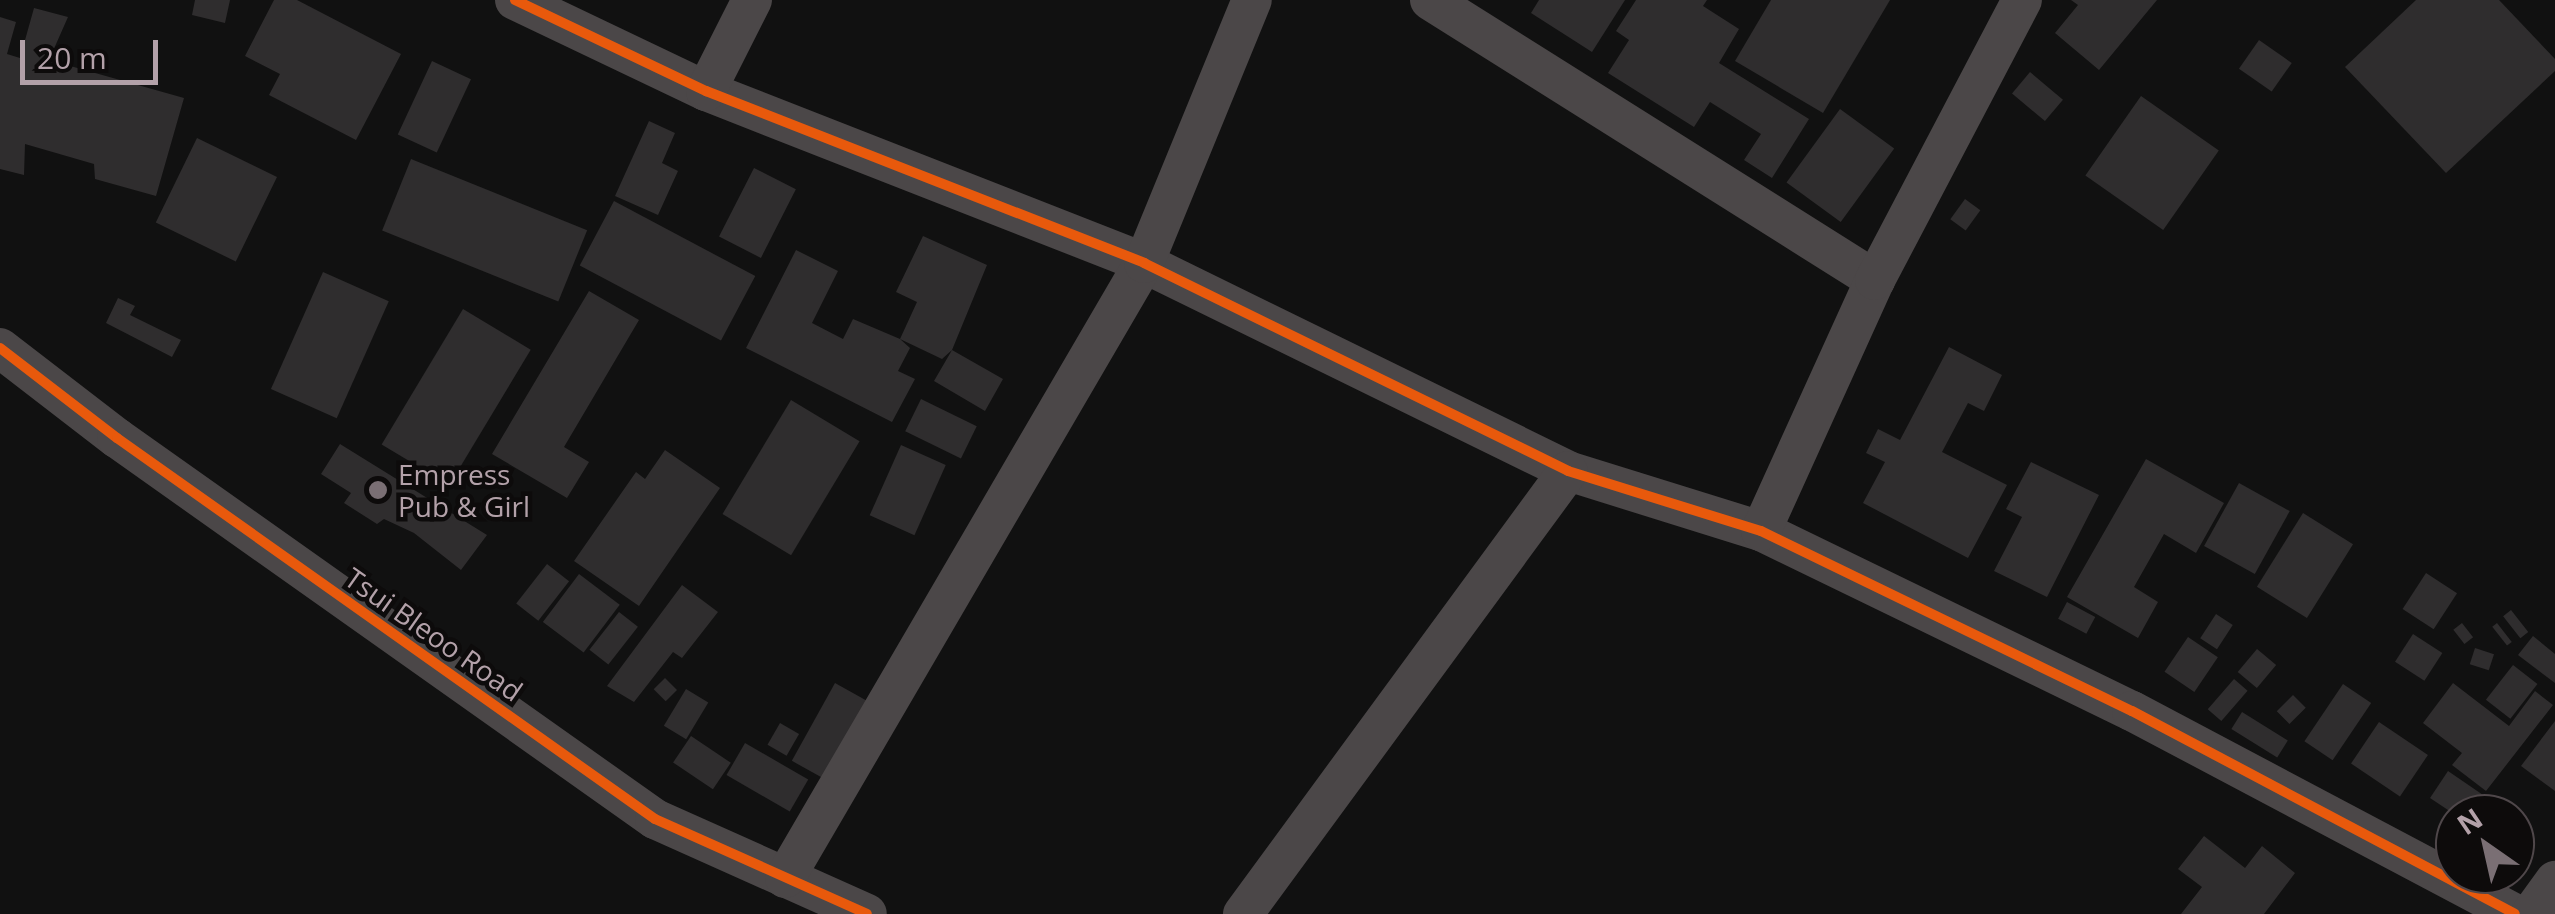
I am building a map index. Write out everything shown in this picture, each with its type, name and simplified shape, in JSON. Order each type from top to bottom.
[{"type":"street","points":[[515,0],[706,91],[1144,263],[1568,471],[1761,531],[2132,711],[2515,914]]},
{"type":"street","points":[[706,91],[752,0]]},
{"type":"street","points":[[785,878],[1144,263],[1252,0]]},
{"type":"street","points":[[1430,0],[1875,280]]},
{"type":"street","points":[[1761,531],[1875,280],[2022,0]]},
{"type":"street","name":"Tsui Bleoo Road","points":[[0,348],[117,438],[655,819],[868,914]]},
{"type":"street","points":[[1242,914],[1568,471]]},
{"type":"street","points":[[2531,914],[2555,881]]},
{"type":"building","points":[[195,0],[230,0],[225,23],[192,15]]},
{"type":"building","points":[[274,0],[297,0],[401,54],[356,140],[269,95],[280,74],[245,56]]},
{"type":"building","points":[[1539,0],[1625,0],[1592,52],[1531,13]]},
{"type":"building","points":[[1636,0],[1707,0],[1703,6],[1739,29],[1719,63],[1809,119],[1772,178],[1744,160],[1761,134],[1710,102],[1694,127],[1608,73],[1629,40],[1616,31]]},
{"type":"building","points":[[1771,0],[1890,0],[1823,113],[1735,61]]},
{"type":"building","points":[[2071,0],[2157,0],[2099,70],[2055,33],[2078,5]]},
{"type":"building","points":[[2416,0],[2499,0],[2555,59],[2555,71],[2446,173],[2345,67]]},
{"type":"building","points":[[34,8],[68,17],[49,60],[184,98],[156,196],[95,179],[94,164],[25,144],[24,175],[0,169],[0,17],[16,22],[7,54],[20,58]]},
{"type":"building","points":[[2259,40],[2292,63],[2272,92],[2239,69]]},
{"type":"building","points":[[432,61],[471,79],[437,153],[398,134]]},
{"type":"building","points":[[2030,72],[2063,100],[2045,121],[2012,93]]},
{"type":"building","points":[[2141,96],[2219,150],[2163,230],[2085,175]]},
{"type":"building","points":[[1840,109],[1894,148],[1841,222],[1787,183]]},
{"type":"building","points":[[649,121],[675,133],[662,163],[678,171],[658,215],[615,196]]},
{"type":"building","points":[[197,138],[277,177],[236,262],[156,222]]},
{"type":"building","points":[[411,159],[587,230],[558,302],[382,230]]},
{"type":"building","points":[[754,168],[796,189],[761,258],[719,237]]},
{"type":"building","points":[[1965,199],[1980,210],[1966,230],[1950,219]]},
{"type":"building","points":[[614,201],[755,276],[721,341],[580,265]]},
{"type":"building","points":[[923,236],[987,265],[952,350],[942,359],[900,339],[917,302],[896,292]]},
{"type":"building","points":[[796,250],[838,271],[812,323],[843,339],[853,319],[900,339],[910,348],[898,371],[915,379],[892,422],[746,348]]},
{"type":"building","points":[[323,272],[389,301],[337,418],[271,389]]},
{"type":"building","points":[[589,291],[639,320],[564,447],[589,462],[567,498],[492,454]]},
{"type":"building","points":[[118,298],[135,306],[130,315],[181,340],[172,357],[106,323]]},
{"type":"building","points":[[463,309],[531,350],[449,485],[382,444]]},
{"type":"building","points":[[1949,347],[2002,375],[1984,411],[1968,403],[1942,452],[2007,485],[1968,558],[1863,503],[1885,462],[1866,453],[1878,429],[1900,440]]},
{"type":"building","points":[[952,350],[1003,379],[985,411],[934,381]]},
{"type":"building","points":[[921,399],[977,426],[961,459],[905,431]]},
{"type":"building","points":[[791,400],[860,441],[791,555],[722,514]]},
{"type":"building","points":[[340,444],[487,535],[461,570],[414,533],[384,519],[377,524],[344,503],[351,493],[321,474]]},
{"type":"building","points":[[901,445],[946,465],[914,535],[870,515]]},
{"type":"building","points":[[665,450],[720,488],[639,606],[574,561],[636,472],[645,479]]},
{"type":"building","points":[[2146,459],[2224,503],[2196,553],[2164,534],[2134,587],[2158,602],[2138,638],[2067,597]]},
{"type":"building","points":[[2031,462],[2099,495],[2047,597],[1994,571],[2022,517],[2006,509]]},
{"type":"building","points":[[2239,483],[2290,511],[2255,574],[2204,546]]},
{"type":"building","points":[[2303,513],[2353,544],[2307,618],[2257,587]]},
{"type":"building","points":[[547,564],[569,581],[538,621],[516,603]]},
{"type":"building","points":[[2426,573],[2457,593],[2434,629],[2403,609]]},
{"type":"building","points":[[579,574],[620,605],[584,653],[543,622]]},
{"type":"building","points":[[682,585],[718,612],[682,658],[673,652],[634,702],[607,686]]},
{"type":"building","points":[[2067,602],[2095,617],[2086,634],[2058,619]]},
{"type":"building","points":[[2511,610],[2528,632],[2520,638],[2503,616]]},
{"type":"building","points":[[619,612],[638,627],[608,665],[589,650]]},
{"type":"building","points":[[2216,614],[2233,625],[2217,649],[2200,638]]},
{"type":"building","points":[[2462,623],[2473,637],[2464,644],[2453,630]]},
{"type":"building","points":[[2497,623],[2512,642],[2507,646],[2492,627]]},
{"type":"building","points":[[2413,634],[2442,653],[2424,681],[2395,662]]},
{"type":"building","points":[[2533,636],[2555,654],[2555,683],[2518,655]]},
{"type":"building","points":[[2188,637],[2218,657],[2194,692],[2165,672]]},
{"type":"building","points":[[2475,648],[2494,654],[2489,670],[2470,664]]},
{"type":"building","points":[[2257,649],[2276,665],[2257,688],[2238,672]]},
{"type":"building","points":[[2513,665],[2537,684],[2510,719],[2486,700]]},
{"type":"building","points":[[665,678],[677,690],[666,701],[654,689]]},
{"type":"building","points":[[2234,679],[2248,691],[2221,721],[2208,709]]},
{"type":"building","points":[[835,683],[871,703],[828,781],[792,761]]},
{"type":"building","points":[[2453,683],[2509,726],[2535,691],[2553,705],[2486,791],[2452,765],[2462,753],[2423,723]]},
{"type":"building","points":[[2343,684],[2371,703],[2333,760],[2304,741]]},
{"type":"building","points":[[686,689],[708,702],[686,739],[664,726]]},
{"type":"building","points":[[2293,695],[2306,708],[2289,724],[2277,711]]},
{"type":"building","points":[[2242,712],[2288,741],[2277,758],[2231,729]]},
{"type":"building","points":[[2555,721],[2555,791],[2521,766]]},
{"type":"building","points":[[2379,722],[2428,755],[2400,796],[2351,763]]},
{"type":"building","points":[[780,723],[799,734],[787,756],[768,745]]},
{"type":"building","points":[[691,736],[731,763],[713,789],[673,763]]},
{"type":"building","points":[[745,743],[808,780],[790,812],[726,775]]},
{"type":"building","points":[[2448,771],[2482,794],[2435,794],[2435,801],[2430,798]]},
{"type":"building","points":[[2204,836],[2245,868],[2262,846],[2295,873],[2264,914],[2181,914],[2202,887],[2178,869]]},
{"type":"cycle path","points":[[515,0],[706,91],[1144,263],[1568,471],[1761,531],[2132,711],[2515,914]]},
{"type":"cycle path","points":[[0,348],[117,438],[655,819],[867,914]]},
{"type":"place","name":"Empress Pub & Girl","points":[[378,490]]}]
